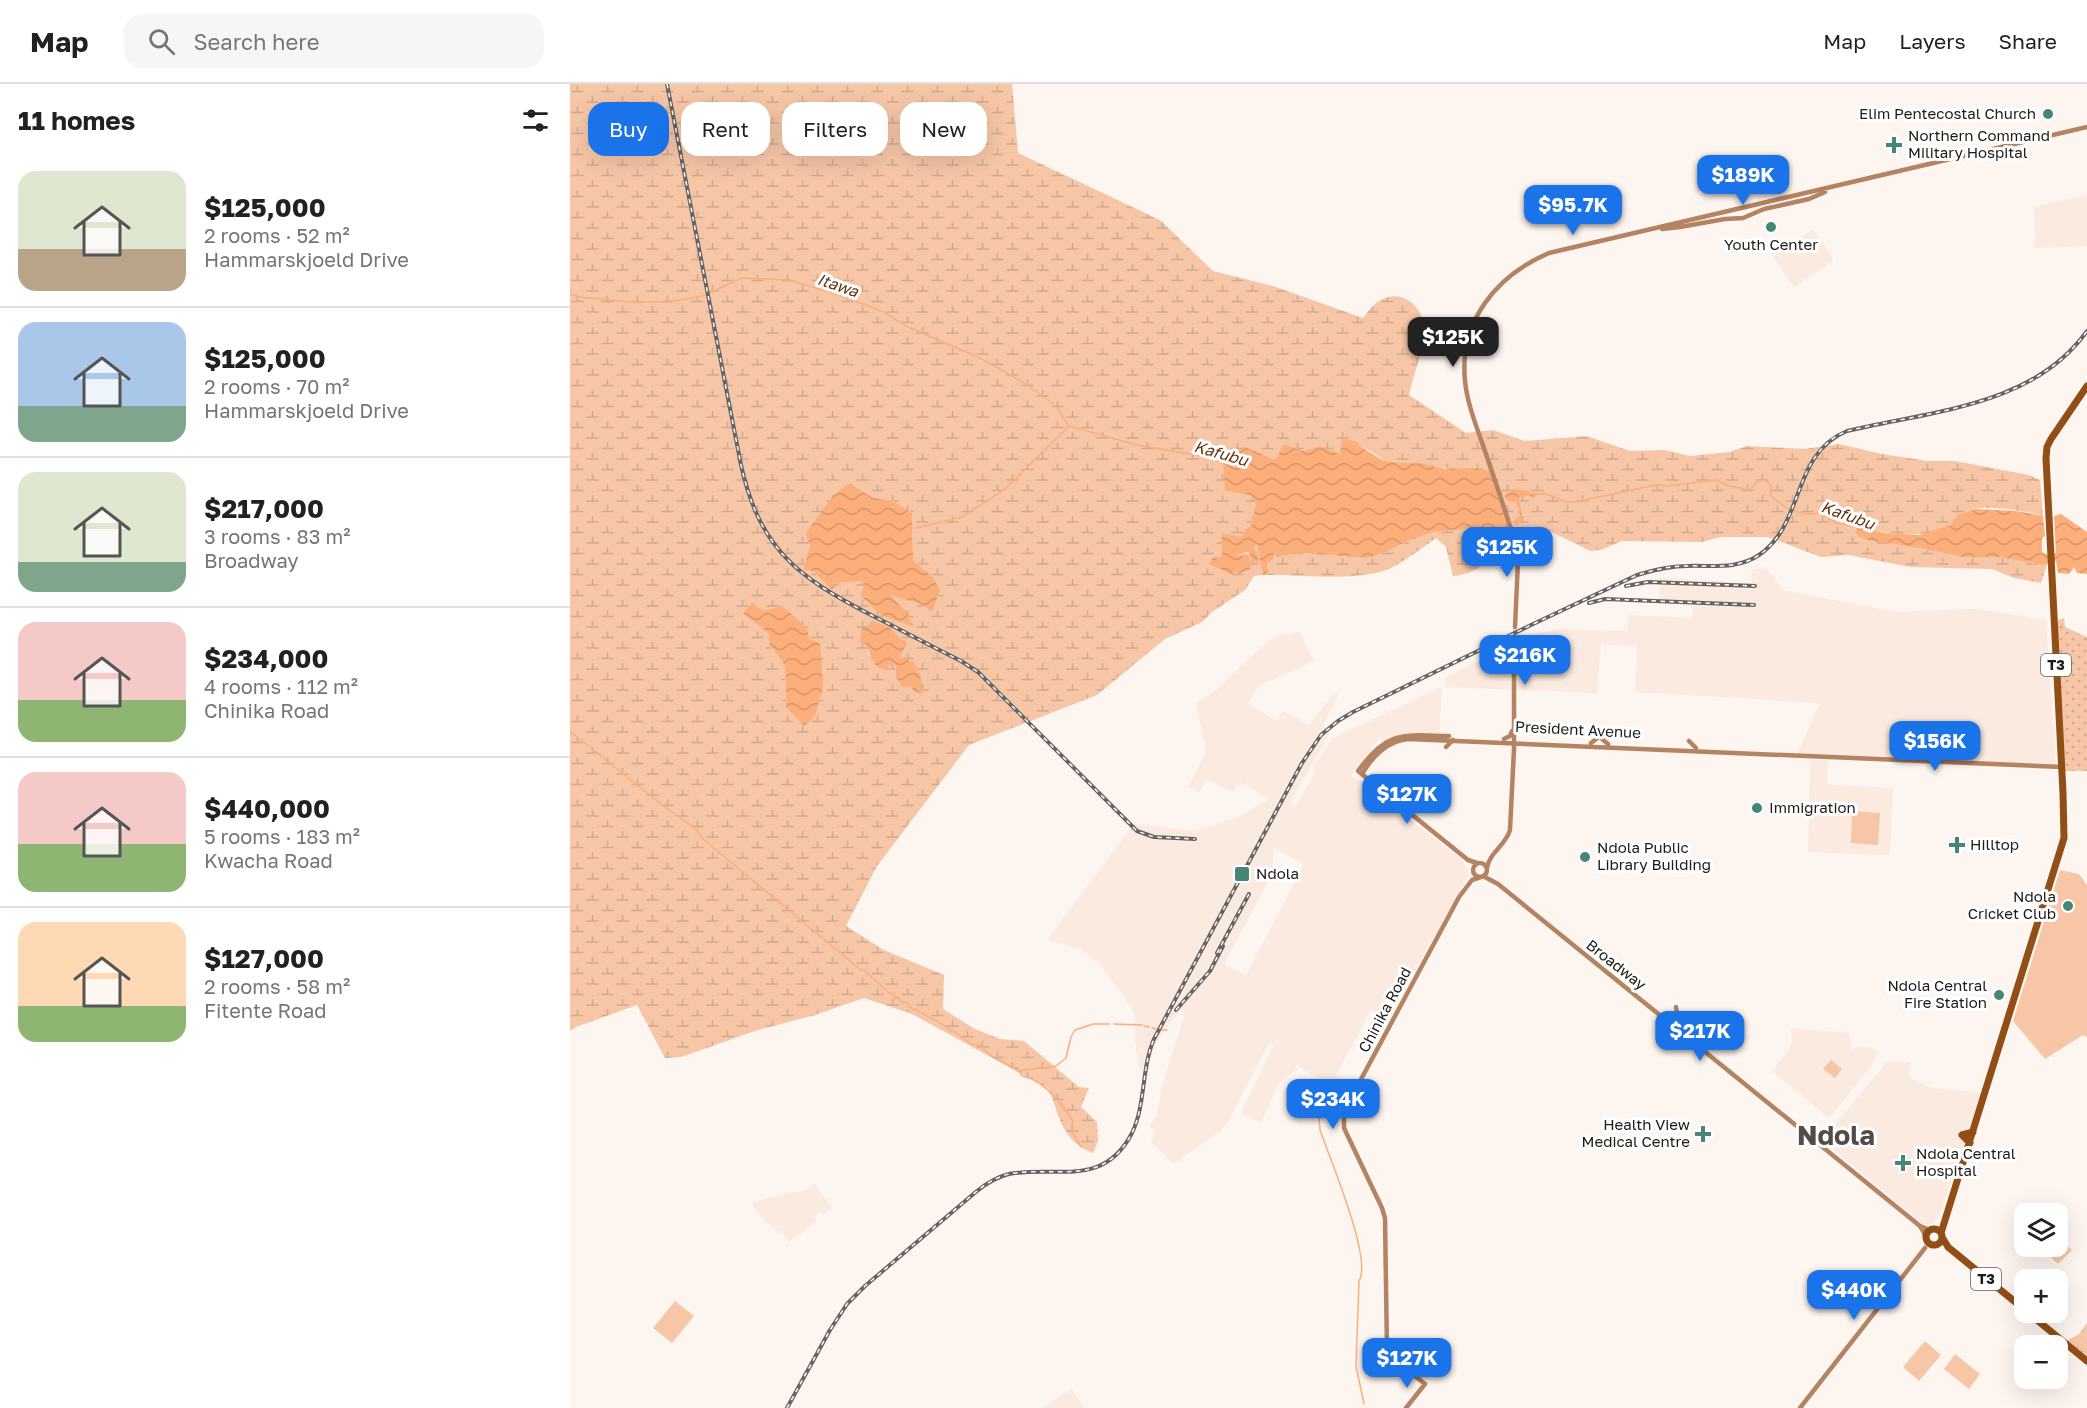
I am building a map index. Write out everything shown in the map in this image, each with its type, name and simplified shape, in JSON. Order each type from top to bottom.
[{"type":"highway","name":"T3","points":[[2014,1301],[1948,1247],[1941,1235],[2064,838],[2046,450],[2087,386]]},
{"type":"highway","points":[[1929,1233],[1941,1235],[1941,1241],[1935,1245],[1929,1243],[1929,1233],[1944,1220]]},
{"type":"highway","name":"T3","points":[[1935,1245],[1948,1247]]},
{"type":"highway","name":"T3","points":[[2041,1323],[2087,1361]]},
{"type":"main road","points":[[1515,627],[1518,561],[1516,546],[1472,415],[1466,390],[1466,351],[1472,328],[1488,299],[1523,266],[1549,253],[1654,229],[1743,218],[1764,209],[1833,188],[2087,127]]},
{"type":"main road","points":[[1684,224],[1802,197]]},
{"type":"main road","points":[[1513,729],[1521,741],[1512,749],[1507,832],[1487,859],[1473,870],[1472,880],[1482,876],[1489,860],[1509,833],[1512,749],[1512,740],[1513,729],[1514,646]]},
{"type":"main road","points":[[1512,749],[1504,740],[1510,736],[1513,729]]},
{"type":"main road","name":"President Avenue","points":[[1468,860],[1360,773],[1372,755],[1402,735],[1504,740]]},
{"type":"main road","name":"President Avenue","points":[[1424,737],[2062,767]]},
{"type":"main road","points":[[1601,737],[1608,745],[1600,752],[1592,745],[1601,737]]},
{"type":"main road","points":[[1437,739],[1444,747],[1453,740]]},
{"type":"main road","points":[[1688,741],[1695,749],[1688,756],[1681,748],[1688,741]]},
{"type":"main road","points":[[1468,860],[1479,863],[1487,869],[1493,880]]},
{"type":"main road","points":[[1468,860],[1477,876],[1493,880]]},
{"type":"main road","name":"Chinika Road","points":[[1406,1408],[1425,1384],[1391,1357],[1387,1350],[1384,1214],[1346,1133],[1343,1118],[1351,1098],[1459,897],[1472,880]]},
{"type":"main road","name":"Broadway","points":[[1493,880],[1929,1233]]},
{"type":"main road","points":[[1676,1007],[1680,1032]]},
{"type":"main road","points":[[1800,1408],[1925,1248],[1929,1233]]},
{"type":"main road","points":[[1925,1248],[1935,1245]]},
{"type":"shaded area","points":[[2087,195],[2087,246],[2035,248],[2034,207]]},
{"type":"shaded area","points":[[1813,229],[1832,256],[1833,261],[1794,287],[1773,257]]},
{"type":"shaded area","points":[[1764,567],[1782,590],[1896,612],[1976,609],[2046,620],[2056,765],[1797,754],[1820,703],[1635,692],[1637,646],[1601,644],[1597,693],[1445,687],[1445,678],[1505,648],[1522,636],[1560,629],[1627,631],[1629,615],[1692,618],[1694,604],[1659,601],[1660,578],[1752,583],[1752,570]]},
{"type":"shaded area","points":[[1299,632],[1314,661],[1258,686],[1248,704],[1277,721],[1282,711],[1310,725],[1332,695],[1339,693],[1323,726],[1330,733],[1290,803],[1296,806],[1316,770],[1312,767],[1333,738],[1442,687],[1439,733],[1399,734],[1383,741],[1379,738],[1357,765],[1351,777],[1360,780],[1463,861],[1469,874],[1388,1019],[1371,1010],[1336,1075],[1352,1087],[1344,1097],[1295,1064],[1297,1069],[1279,1083],[1261,1123],[1241,1113],[1274,1045],[1269,1042],[1229,1120],[1221,1131],[1173,1164],[1151,1142],[1155,1132],[1149,1125],[1157,1117],[1163,1082],[1185,1015],[1180,1011],[1168,1025],[1154,1046],[1148,1068],[1139,1068],[1132,1008],[1099,963],[1082,950],[1049,940],[1134,824],[1195,831],[1238,817],[1269,799],[1239,781],[1233,792],[1207,779],[1199,793],[1188,787],[1206,752],[1196,703],[1215,691],[1275,637]],"holes":[[[1274,848],[1304,864],[1246,976],[1224,964],[1272,874]]]},
{"type":"shaded area","points":[[1810,760],[1828,760],[1827,785],[1893,788],[1890,855],[1808,852]]},
{"type":"shaded area","points":[[1791,1028],[1850,1033],[1851,1051],[1864,1046],[1878,1051],[1872,1065],[1829,1118],[1772,1071],[1788,1051],[1792,1041]]},
{"type":"shaded area","name":"Ndola Central Hospital","points":[[1888,1061],[1910,1062],[1909,1078],[1932,1088],[1981,1093],[1939,1216],[1933,1223],[1924,1225],[1822,1140]]},
{"type":"shaded area","points":[[815,1184],[832,1208],[823,1215],[820,1212],[814,1216],[817,1221],[789,1242],[781,1231],[779,1232],[764,1220],[753,1206],[753,1202],[804,1191]]},
{"type":"shaded area","points":[[1072,1389],[1084,1408],[1042,1408]]},
{"type":"green space","points":[[570,84],[1012,84],[1018,153],[1160,220],[1213,271],[1273,286],[1363,318],[1374,305],[1384,298],[1396,296],[1409,300],[1422,317],[1425,330],[1409,395],[1466,433],[1493,430],[1525,441],[1587,436],[1630,451],[1665,450],[1690,456],[1729,452],[1747,446],[1805,449],[1839,444],[1928,461],[1955,461],[2029,475],[2040,480],[2043,516],[2008,509],[1981,508],[1961,515],[1943,529],[1920,534],[1894,534],[1861,526],[1886,543],[1961,557],[1998,557],[2041,565],[2048,562],[2041,583],[2014,578],[1992,569],[1910,567],[1849,555],[1821,557],[1768,537],[1721,537],[1702,542],[1622,541],[1601,550],[1590,551],[1550,531],[1535,527],[1511,532],[1509,539],[1501,542],[1482,566],[1461,575],[1453,576],[1446,547],[1436,538],[1399,564],[1380,572],[1332,577],[1268,575],[1267,564],[1276,550],[1277,557],[1299,553],[1368,558],[1433,531],[1473,528],[1487,531],[1491,471],[1450,469],[1384,461],[1359,445],[1342,439],[1340,455],[1320,446],[1303,451],[1284,444],[1276,460],[1225,491],[1250,495],[1256,503],[1251,526],[1241,537],[1222,533],[1236,572],[1239,574],[1250,569],[1237,554],[1257,552],[1254,546],[1258,545],[1263,575],[1254,576],[1245,590],[1212,612],[1202,622],[1165,639],[1097,695],[969,745],[877,866],[846,926],[884,950],[944,975],[943,1009],[975,1029],[1000,1039],[1024,1041],[1079,1087],[1089,1088],[1081,1107],[1097,1122],[1098,1141],[1093,1153],[1068,1135],[1049,1089],[912,1014],[864,998],[815,1015],[758,1030],[681,1057],[665,1058],[637,1005],[570,1031]],"holes":[[[852,485],[873,498],[892,500],[912,513],[913,560],[932,576],[932,612],[920,604],[889,594],[906,611],[865,581],[838,583],[832,590],[813,571],[803,570],[810,546],[805,534],[832,498],[845,487]],[[1516,489],[1526,490],[1536,495],[1533,499],[1530,496],[1519,496],[1523,515],[1520,516],[1516,502]],[[752,603],[809,638],[786,706],[785,666],[770,645],[768,633]],[[872,620],[889,627],[901,639],[908,642],[898,657],[896,677],[895,663],[876,666],[868,654],[867,629]]]},
{"type":"green space","points":[[2064,618],[2065,627],[2087,637],[2087,771],[2064,771],[2057,622]]},
{"type":"green space","points":[[1852,811],[1880,813],[1878,845],[1851,843]]},
{"type":"green space","points":[[2060,870],[2079,874],[2087,885],[2087,1037],[2083,1035],[2045,1059],[2013,1021]]},
{"type":"green space","points":[[1831,1060],[1842,1069],[1835,1078],[1823,1069]]},
{"type":"green space","points":[[2051,1257],[2065,1257],[2058,1264]]},
{"type":"green space","points":[[675,1301],[694,1316],[672,1343],[653,1328]]},
{"type":"green space","points":[[2087,1323],[2087,1356],[2068,1342],[2079,1334]]},
{"type":"green space","points":[[1925,1341],[1941,1355],[1919,1381],[1903,1367]]},
{"type":"green space","points":[[1955,1354],[1980,1374],[1969,1389],[1944,1369]]},
{"type":"water","points":[[1342,438],[1357,442],[1384,461],[1425,464],[1446,469],[1466,468],[1492,471],[1511,528],[1500,533],[1496,529],[1487,531],[1473,528],[1433,532],[1368,558],[1299,553],[1277,557],[1275,551],[1273,559],[1267,564],[1268,575],[1263,575],[1257,545],[1254,546],[1254,550],[1257,552],[1258,563],[1252,560],[1249,552],[1237,554],[1239,556],[1248,555],[1252,565],[1250,569],[1239,574],[1236,572],[1231,574],[1209,564],[1213,558],[1222,557],[1222,533],[1241,537],[1251,526],[1256,503],[1250,495],[1225,491],[1223,457],[1245,447],[1275,460],[1284,444],[1303,451],[1320,446],[1340,454]]},
{"type":"water","points":[[851,484],[873,498],[892,500],[912,513],[913,560],[932,576],[940,590],[932,612],[920,604],[890,595],[906,611],[914,627],[881,615],[861,596],[865,581],[838,583],[832,590],[813,571],[803,570],[810,546],[805,534],[832,498]]},
{"type":"water","points":[[1516,489],[1537,495],[1533,499],[1530,496],[1519,497],[1523,520],[1517,525],[1512,522],[1520,516],[1516,502],[1509,502],[1504,495]]},
{"type":"water","points":[[1975,509],[2016,511],[2043,516],[2045,536],[2042,538],[2042,552],[2048,555],[2056,553],[2054,516],[2061,514],[2087,532],[2087,574],[2077,573],[2074,567],[2069,574],[2058,573],[2056,561],[2042,565],[1998,557],[1961,557],[1868,540],[1859,537],[1855,532],[1861,526],[1884,533],[1919,535],[1950,525],[1958,515]]},
{"type":"water","points":[[752,603],[765,611],[782,606],[807,628],[809,638],[820,644],[823,688],[815,716],[804,726],[786,707],[785,666],[770,645],[768,633],[743,613]]},
{"type":"water","points":[[872,620],[889,627],[901,639],[908,642],[899,657],[914,662],[920,674],[923,693],[915,692],[910,686],[902,687],[896,677],[895,664],[890,665],[886,670],[876,666],[867,645],[860,641],[862,627],[867,628]]},
{"type":"waterway","name":"Itawa","points":[[570,294],[579,297],[631,302],[669,302],[703,296],[742,278],[789,280],[884,312],[908,327],[980,358],[1047,399],[1058,409],[1069,426]]},
{"type":"waterway","name":"Kafubu","points":[[916,528],[962,517],[1005,489],[1069,426],[1137,445],[1208,457],[1225,464]]},
{"type":"waterway","name":"Kafubu","points":[[1533,494],[1546,494],[1566,502],[1575,502],[1656,485],[1667,486],[1717,480],[1726,485],[1749,490],[1760,480],[1767,481],[1771,486],[1771,496],[1787,508],[1805,514],[1819,513],[1836,523],[1857,527]]},
{"type":"waterway","points":[[570,731],[662,805],[696,829],[704,840],[889,993],[894,994],[895,999],[897,997],[903,1003],[906,1002],[913,1010],[916,1009],[947,1027],[971,1044],[980,1045],[991,1056],[1019,1071],[1056,1066],[1066,1058],[1075,1030],[1093,1024],[1109,1024]]},
{"type":"waterway","points":[[1114,1024],[1142,1025]]},
{"type":"waterway","points":[[1144,1026],[1149,1027]]},
{"type":"waterway","points":[[1152,1028],[1156,1029]]},
{"type":"waterway","points":[[1162,1030],[1167,1030]]},
{"type":"waterway","points":[[1019,1071],[1022,1076],[1044,1087],[1057,1100],[1073,1121],[1072,1131],[1081,1147]]},
{"type":"waterway","points":[[1307,1082],[1322,1112],[1319,1117],[1320,1130],[1348,1207],[1360,1252],[1362,1270],[1359,1281],[1356,1366],[1364,1404]]},
{"type":"tunnel","points":[[1514,646],[1515,627]]},
{"type":"railway","points":[[667,84],[741,465],[749,494],[771,540],[786,558],[823,587],[978,672],[1137,831],[1154,837],[1195,839]]},
{"type":"railway","points":[[787,1408],[847,1304],[865,1286],[981,1188],[1009,1174],[1078,1171],[1093,1168],[1107,1162],[1120,1150],[1132,1133],[1140,1110],[1147,1062],[1154,1039],[1302,763],[1321,735],[1353,712],[1637,575],[1680,566],[1724,566],[1751,560],[1774,542],[1784,526],[1807,472],[1816,456],[1829,442],[1847,431],[1945,411],[2009,391],[2038,376],[2065,356],[2087,331]]},
{"type":"railway","points":[[1626,586],[1648,582],[1755,586]]},
{"type":"railway","points":[[1589,603],[1605,599],[1754,605]]},
{"type":"railway","points":[[1217,953],[1249,894]]},
{"type":"railway","points":[[1176,1010],[1210,971],[1223,946]]},
{"type":"place","name":"Elim Pentecostal Church","points":[[2048,114]]},
{"type":"place","name":"Northern Command Military Hospital","points":[[1894,145]]},
{"type":"place","name":"Youth Center","points":[[1771,227]]},
{"type":"place","name":"Immigration","points":[[1757,808]]},
{"type":"place","name":"Hilltop","points":[[1957,845]]},
{"type":"place","name":"Ndola Public Library Building","points":[[1585,857]]},
{"type":"place","name":"Ndola","points":[[1242,874]]},
{"type":"place","name":"Ndola Cricket Club","points":[[2068,906]]},
{"type":"place","name":"Ndola Central Fire Station","points":[[1999,995]]},
{"type":"place","name":"Health View Medical Centre","points":[[1703,1134]]},
{"type":"place","name":"Ndola Central Hospital","points":[[1903,1163]]},
{"type":"district","name":"Ndola","points":[[1836,1136]]}]
